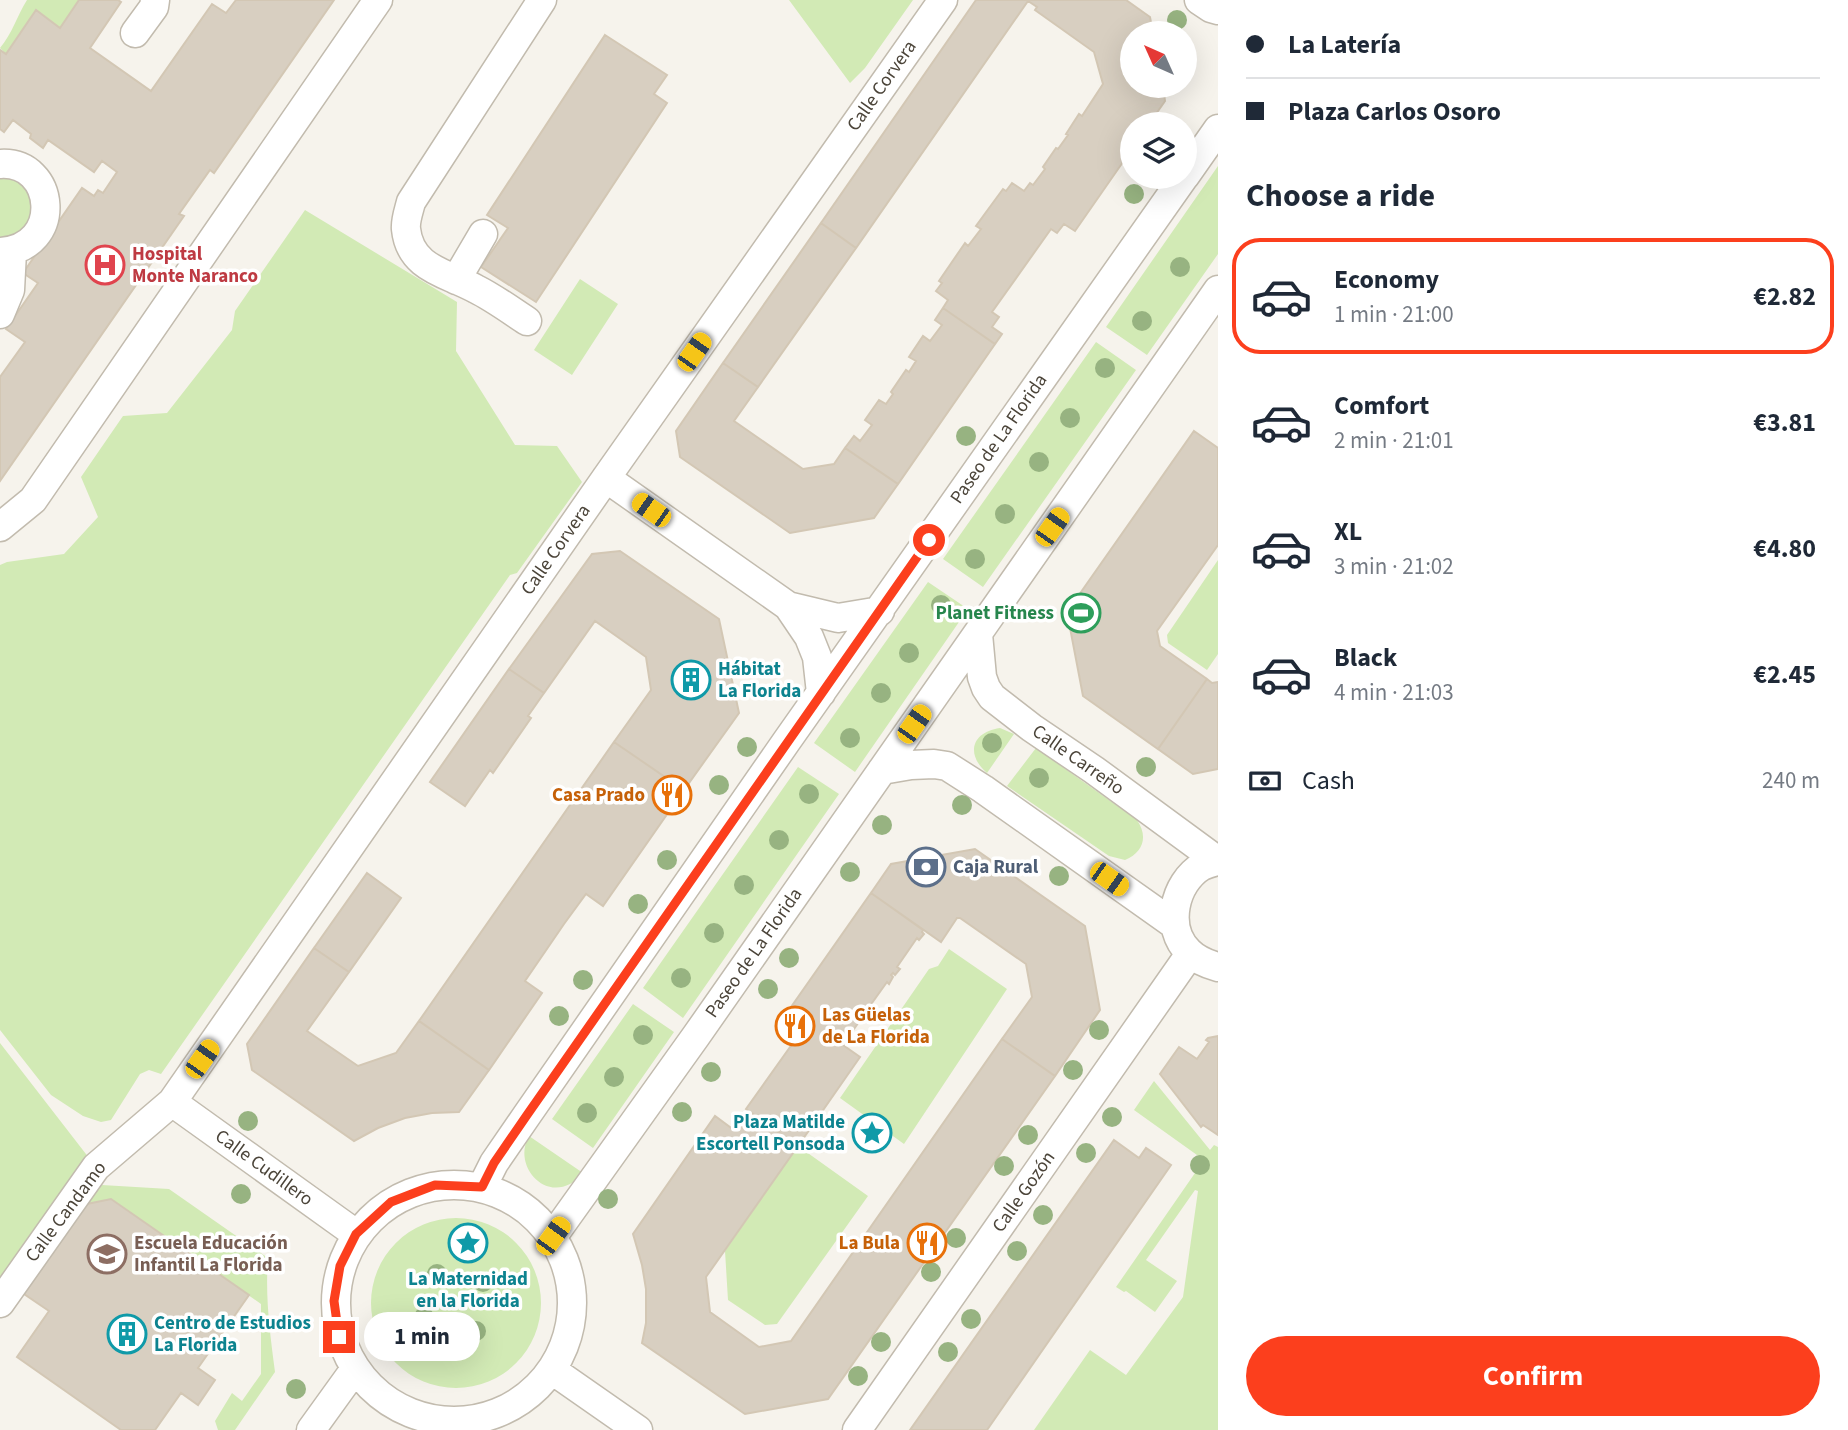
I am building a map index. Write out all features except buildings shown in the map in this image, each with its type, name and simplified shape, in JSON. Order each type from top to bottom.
[{"type":"street","points":[[135,33],[154,7],[155,0]]},
{"type":"street","points":[[0,527],[33,500],[378,0]]},
{"type":"street","points":[[527,321],[475,288],[423,264],[411,246],[405,228],[411,202],[542,0]]},
{"type":"street","name":"Calle Corvera","points":[[172,1102],[606,478],[943,0]]},
{"type":"street","name":"Paseo de La Florida","points":[[1197,158],[1218,129]]},
{"type":"street","points":[[0,164],[22,168],[37,180],[46,198],[46,217],[38,235],[26,245],[6,252],[10,290],[0,314]]},
{"type":"street","name":"Paseo de La Florida","points":[[482,1187],[494,1163],[527,1115],[1175,189]]},
{"type":"street","points":[[456,280],[483,234]]},
{"type":"street","name":"Paseo de La Florida","points":[[553,1236],[704,1025],[1218,290]]},
{"type":"street","points":[[606,478],[788,606],[838,618],[880,611]]},
{"type":"street","points":[[788,606],[809,637],[817,657],[821,693]]},
{"type":"street","name":"Calle Carreño","points":[[978,634],[982,677],[992,697],[1218,861]]},
{"type":"street","points":[[882,770],[923,764],[947,766],[1175,925]]},
{"type":"street","points":[[1218,861],[1203,866],[1187,878],[1175,900],[1175,925],[1181,943],[1190,954],[1205,964],[1218,967]]},
{"type":"street","name":"Calle Gozón","points":[[857,1430],[1190,954]]},
{"type":"street","name":"Calle Cudillero","points":[[172,1102],[356,1234]]},
{"type":"street","name":"Calle Candamo","points":[[0,1303],[96,1167],[172,1102]]},
{"type":"street","points":[[435,1185],[482,1187],[522,1205],[553,1236],[568,1268],[573,1303],[568,1338],[552,1370],[519,1402],[477,1420],[428,1425],[388,1403],[355,1369],[339,1337],[334,1301],[340,1266],[356,1234],[391,1202],[435,1185]]},
{"type":"street","points":[[311,1430],[355,1369]]},
{"type":"street","points":[[552,1370],[638,1430]]},
{"type":"green space","points":[[27,0],[79,0],[60,28],[36,10],[6,54],[0,48]]},
{"type":"green space","points":[[789,0],[913,0],[865,68],[850,83]]},
{"type":"green space","points":[[1218,166],[1218,254],[1147,355],[1106,327]]},
{"type":"green space","points":[[0,174],[25,184],[35,207],[25,232],[0,242]]},
{"type":"green space","points":[[305,210],[457,302],[456,351],[515,445],[557,446],[582,482],[517,573],[510,575],[161,1074],[149,1070],[140,1074],[111,1120],[101,1122],[83,1116],[51,1095],[0,1030],[0,565],[64,554],[98,517],[81,477],[123,416],[167,413],[232,330],[235,311]]},
{"type":"green space","points":[[580,279],[618,304],[572,375],[534,350]]},
{"type":"green space","points":[[1096,342],[1136,370],[983,587],[943,559]]},
{"type":"green space","points":[[1218,560],[1218,654],[1207,670],[1168,643],[1167,635]]},
{"type":"green space","points":[[928,582],[968,609],[855,772],[814,743]]},
{"type":"green space","points":[[1000,728],[1014,734],[987,773],[976,759],[975,745],[983,734]]},
{"type":"green space","points":[[1036,748],[1137,820],[1143,838],[1136,853],[1125,860],[1109,856],[1007,786]]},
{"type":"green space","points":[[798,767],[839,794],[683,1018],[643,988]]},
{"type":"green space","points":[[949,949],[1007,989],[904,1144],[840,1098],[929,969],[938,966]]},
{"type":"green space","points":[[633,1004],[674,1032],[593,1148],[552,1119]]},
{"type":"green space","points":[[0,1043],[96,1167],[0,1303]]},
{"type":"green space","points":[[1154,1081],[1210,1150],[1214,1145],[1218,1147],[1218,1430],[1034,1430],[1090,1350],[1126,1375],[1183,1297],[1198,1191],[1195,1190],[1146,1260],[1177,1281],[1155,1312],[1116,1287],[1204,1160],[1134,1110]]},
{"type":"green space","points":[[529,1136],[583,1173],[572,1183],[559,1187],[540,1183],[527,1167],[525,1146]]},
{"type":"green space","points":[[798,1146],[868,1196],[777,1324],[765,1325],[728,1300],[725,1251]]},
{"type":"green space","points":[[102,1185],[169,1189],[268,1258],[268,1301],[275,1372],[235,1430],[218,1430],[215,1421],[232,1393],[242,1401],[261,1374],[261,1304],[111,1199],[87,1204]]},
{"type":"green space","points":[[456,1218],[488,1225],[503,1232],[516,1243],[527,1256],[534,1271],[541,1303],[534,1335],[527,1350],[516,1363],[503,1374],[488,1381],[456,1388],[424,1381],[409,1374],[396,1363],[385,1350],[378,1335],[371,1303],[378,1271],[385,1256],[396,1243],[409,1232],[424,1225]]},
{"type":"place","name":"Hospital Monte Naranco","points":[[105,265]]},
{"type":"place","name":"Planet Fitness","points":[[1081,613]]},
{"type":"place","name":"Hábitat La Florida","points":[[691,680]]},
{"type":"place","name":"Casa Prado","points":[[672,795]]},
{"type":"place","name":"Caja Rural","points":[[926,867]]},
{"type":"place","name":"Las Güelas de La Florida","points":[[795,1026]]},
{"type":"place","name":"Plaza Matilde Escortell Ponsoda","points":[[872,1133]]},
{"type":"place","name":"La Maternidad en la Florida","points":[[468,1243]]},
{"type":"place","name":"La Bula","points":[[927,1243]]},
{"type":"place","name":"Escuela Educación Infantil La Florida","points":[[107,1254]]},
{"type":"place","name":"Centro de Estudios La Florida","points":[[127,1334]]},
{"type":"route","points":[[339,1337],[334,1301],[340,1266],[356,1234],[391,1202],[435,1185],[482,1187],[494,1163],[527,1115],[929,540]]}]
